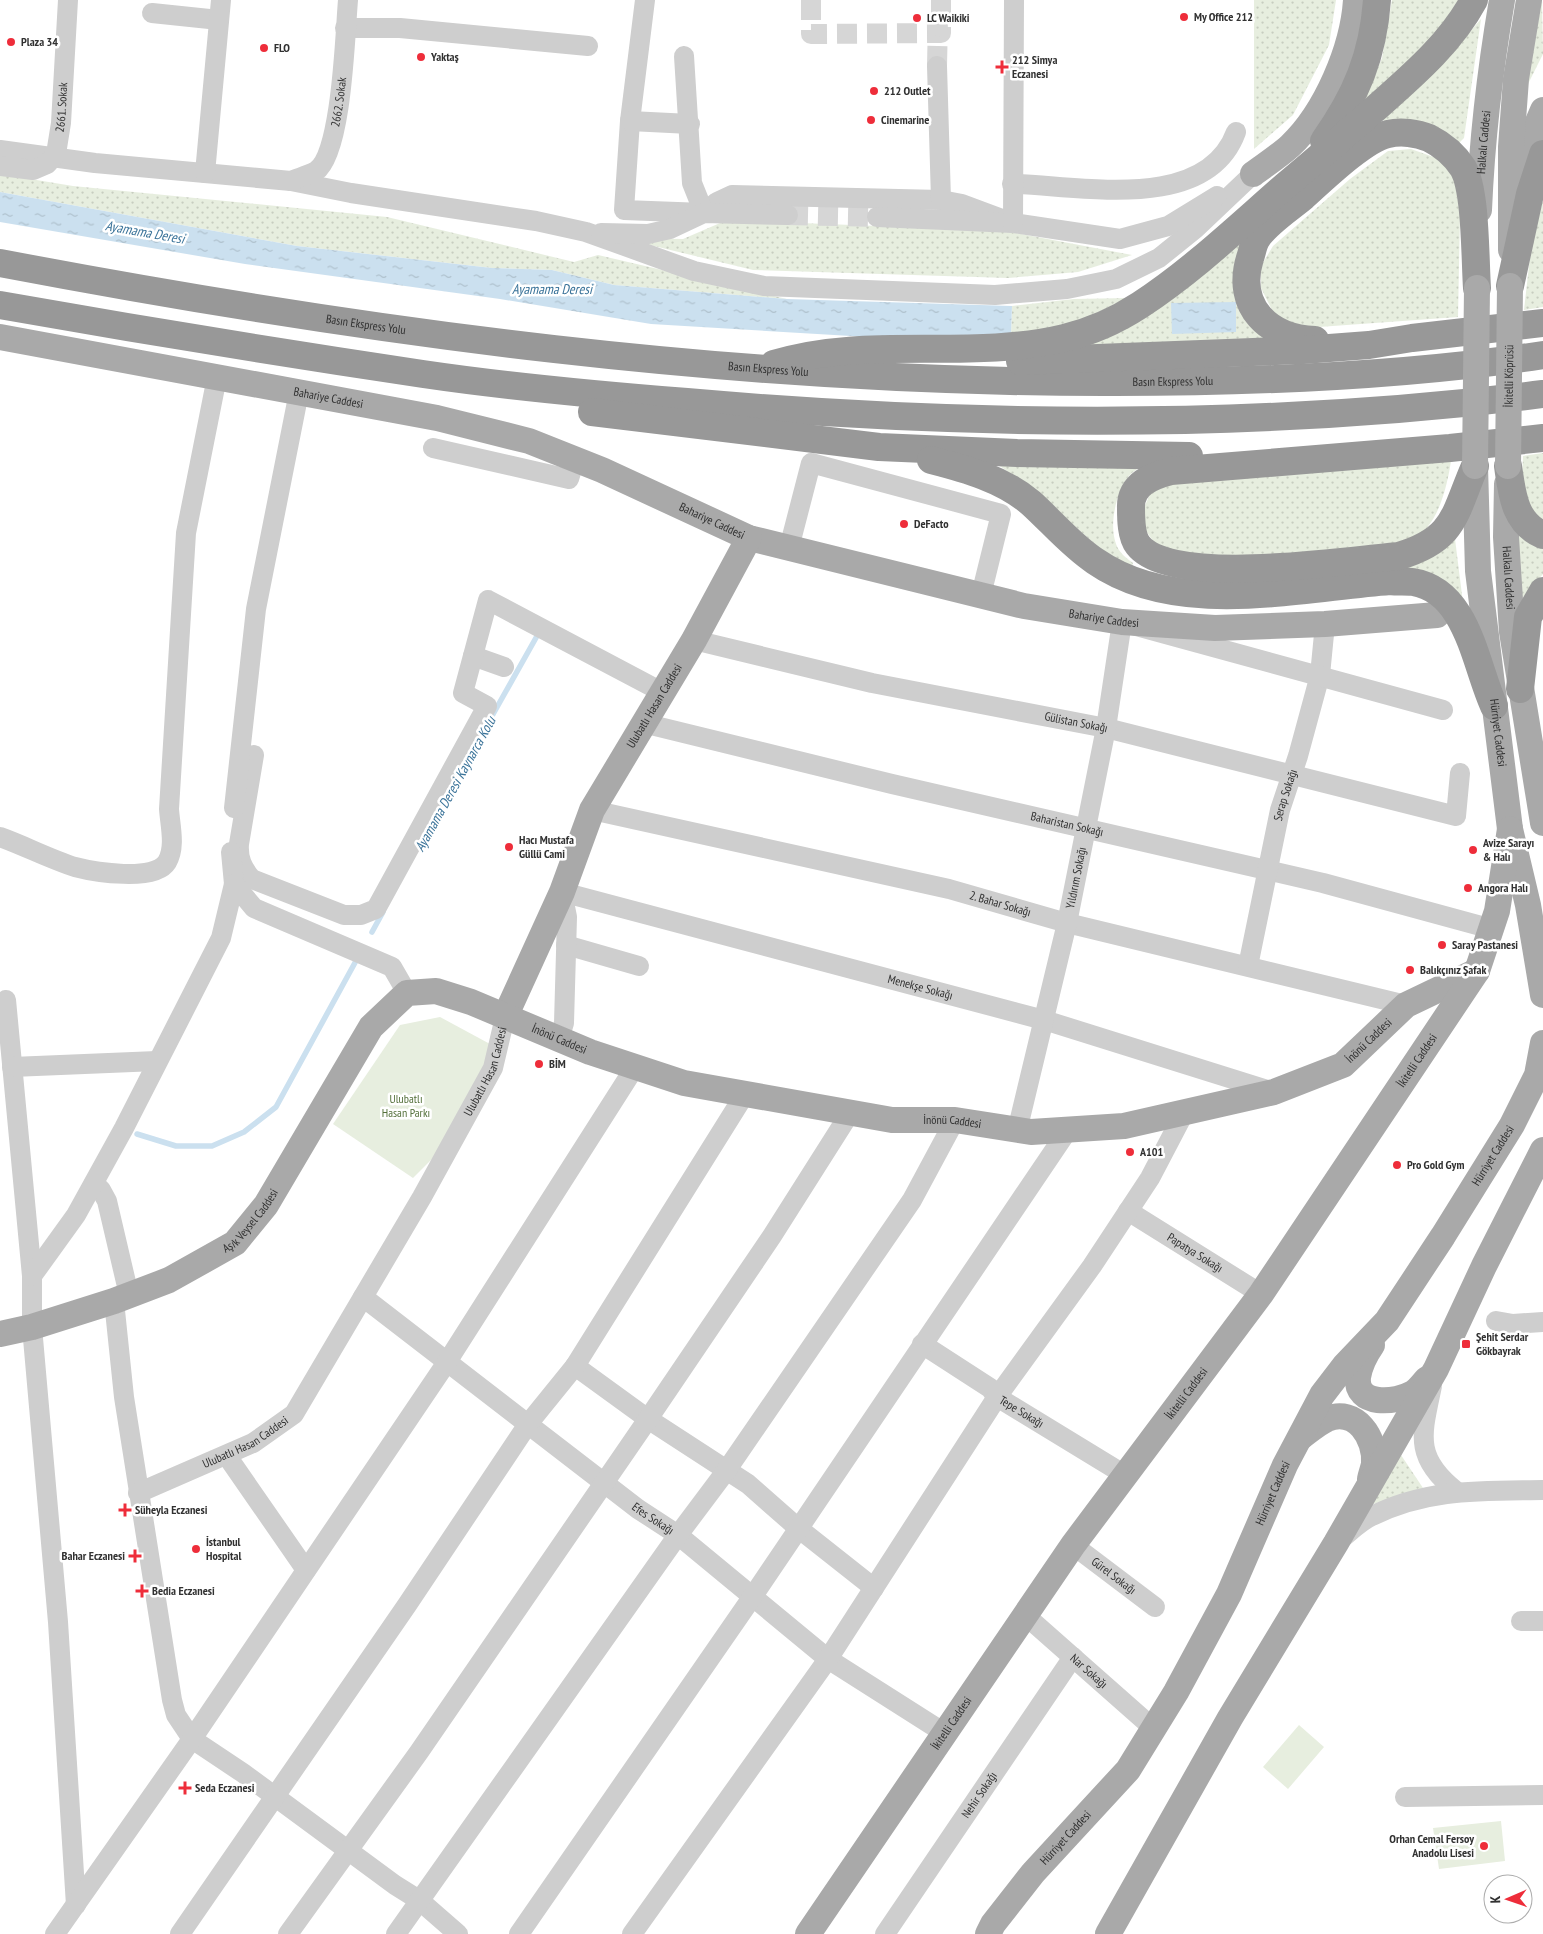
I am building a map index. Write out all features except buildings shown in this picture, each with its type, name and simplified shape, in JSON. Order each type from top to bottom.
[{"type":"highway","points":[[1283,188],[1321,144],[1341,116],[1359,82],[1372,41],[1377,0]]},
{"type":"highway","points":[[756,369],[803,355],[847,351],[998,349],[1065,338],[1092,330],[1140,305],[1200,260],[1411,77],[1444,43],[1474,0]]},
{"type":"highway","points":[[1412,338],[1302,340],[1285,335],[1268,326],[1255,311],[1247,294],[1246,271],[1256,240],[1299,200],[1359,150],[1387,134],[1413,133],[1441,144],[1454,155],[1464,169],[1471,206],[1477,288]]},
{"type":"highway","points":[[1510,286],[1530,194],[1543,154]]},
{"type":"highway","name":"Basın Ekspress Yolu","points":[[0,263],[192,298],[357,323],[545,348],[756,369],[915,379],[1030,382],[1267,379],[1436,368],[1543,356]]},
{"type":"highway","points":[[0,305],[127,328],[425,374],[563,391],[728,406],[872,416],[1030,421],[1233,420],[1453,404],[1543,394]]},
{"type":"highway","points":[[915,379],[953,369],[1040,360],[1304,350],[1369,345],[1412,338],[1543,323]]},
{"type":"highway","points":[[425,374],[470,390],[517,401],[879,447],[1017,453],[1259,456],[1280,461]]},
{"type":"highway","points":[[1475,466],[1461,504],[1443,534],[1418,550],[1399,556],[1241,570],[1167,562],[1153,557],[1138,544],[1132,527],[1130,498],[1142,482],[1151,476],[1171,471],[1450,448],[1543,438]]},
{"type":"highway","points":[[879,447],[958,467],[1009,487],[1030,502],[1095,561],[1118,575],[1146,586],[1172,592],[1230,595],[1390,581],[1414,582],[1426,586],[1437,592],[1458,613],[1469,635],[1494,706]]},
{"type":"highway","points":[[1508,466],[1518,514],[1525,523],[1543,535]]},
{"type":"highway","points":[[1520,689],[1528,617],[1543,591]]},
{"type":"main road","points":[[1253,174],[1290,145],[1314,115],[1339,71],[1354,20],[1356,0]]},
{"type":"main road","name":"Halkalı Caddesi","points":[[1477,288],[1481,155],[1488,88],[1502,0]]},
{"type":"main road","points":[[1510,286],[1511,147],[1516,79],[1529,0]]},
{"type":"main road","points":[[1511,212],[1524,155],[1543,110]]},
{"type":"main road","name":"İkitelli Köprüsü","points":[[1508,466],[1510,286]]},
{"type":"main road","points":[[1475,466],[1477,288]]},
{"type":"main road","name":"Bahariye Caddesi","points":[[0,336],[437,418],[529,442],[575,459],[749,538],[1024,606],[1122,622],[1215,628],[1325,624],[1437,615]]},
{"type":"main road","name":"Hürriyet Caddesi","points":[[1475,466],[1478,571],[1494,706],[1510,829],[1528,905],[1543,995]]},
{"type":"main road","name":"Halkalı Caddesi","points":[[1508,466],[1508,584],[1520,689],[1543,823]]},
{"type":"main road","name":"Ulubatlı Hasan Caddesi","points":[[505,1017],[562,892],[592,810],[694,640],[749,538]]},
{"type":"main road","name":"İkitelli Caddesi","points":[[808,1934],[946,1734],[1072,1545],[1261,1294],[1477,971],[1492,929],[1504,874],[1510,829]]},
{"type":"main road","name":"İnönü Caddesi","points":[[408,993],[436,990],[471,1002],[559,1039],[684,1083],[892,1120],[955,1120],[1016,1131],[1068,1130],[1124,1126],[1274,1092],[1342,1065],[1406,1005],[1477,971]]},
{"type":"main road","name":"Aşık Veysel Caddesi","points":[[0,1334],[32,1327],[169,1280],[235,1243],[266,1205],[371,1027],[408,993]]},
{"type":"main road","name":"Hürriyet Caddesi","points":[[988,1934],[993,1924],[1033,1873],[1128,1770],[1176,1692],[1229,1594],[1298,1439],[1322,1395],[1345,1365],[1387,1321],[1512,1124],[1537,1075],[1543,1044]]},
{"type":"main road","points":[[1108,1934],[1230,1718],[1336,1543],[1436,1369],[1484,1266],[1543,1150]]},
{"type":"main road","points":[[1484,1266],[1511,1244],[1543,1187]]},
{"type":"main road","points":[[1387,1321],[1363,1359],[1358,1379],[1360,1390],[1366,1397],[1380,1402],[1404,1397],[1414,1392],[1436,1369]]},
{"type":"main road","points":[[1298,1439],[1327,1419],[1344,1416],[1358,1422],[1368,1434],[1372,1446],[1374,1463],[1367,1490]]},
{"type":"street","name":"2661. Sokak","points":[[53,157],[56,154],[61,123],[68,0]]},
{"type":"street","points":[[205,173],[221,0]]},
{"type":"street","name":"2662. Sokak","points":[[291,180],[316,170],[330,151],[337,116],[348,0]]},
{"type":"street","points":[[645,0],[630,121],[624,210],[788,215]]},
{"type":"street","points":[[1013,223],[1014,0]]},
{"type":"street","points":[[152,13],[219,20]]},
{"type":"street","points":[[345,28],[400,28],[588,46]]},
{"type":"street","points":[[684,56],[690,124],[692,183],[704,213]]},
{"type":"street","points":[[937,66],[941,200]]},
{"type":"street","points":[[630,121],[690,124]]},
{"type":"street","points":[[1012,184],[1054,185],[1092,190],[1138,191],[1186,179],[1203,172],[1219,160],[1231,146],[1236,132]]},
{"type":"street","points":[[0,150],[205,173],[291,180],[351,194],[536,221],[586,232],[694,271],[764,286],[995,295],[1067,289],[1116,279],[1159,258],[1195,229],[1253,174]]},
{"type":"street","points":[[0,166],[33,170],[47,164],[53,157]]},
{"type":"street","points":[[877,217],[1013,223],[1120,239],[1168,226],[1253,174]]},
{"type":"street","points":[[586,232],[648,234],[670,229],[704,213],[717,202],[732,195],[941,200],[962,204],[1013,223]]},
{"type":"street","points":[[0,836],[76,867],[124,875],[151,872],[166,864],[172,852],[169,809],[186,533],[218,377]]},
{"type":"street","points":[[32,1276],[76,1215],[94,1183],[221,938],[234,884],[231,859],[235,781],[256,609],[299,392]]},
{"type":"street","points":[[433,448],[569,479],[575,459]]},
{"type":"street","points":[[788,548],[812,463],[1001,514],[981,595]]},
{"type":"street","points":[[254,755],[239,844],[240,859],[246,873],[252,879],[336,912],[353,916],[369,913],[376,909],[487,706],[463,693],[488,600],[662,692]]},
{"type":"street","points":[[1122,622],[1443,710]]},
{"type":"street","name":"Yıldırım Sokağı","points":[[1016,1131],[1067,923],[1106,728],[1122,622]]},
{"type":"street","name":"Serap Sokağı","points":[[1248,966],[1280,810],[1298,756],[1320,675],[1325,624]]},
{"type":"street","name":"Gülistan Sokağı","points":[[694,640],[872,683],[1106,728],[1456,816],[1460,773]]},
{"type":"street","points":[[473,656],[504,667]]},
{"type":"street","name":"Baharistan Sokağı","points":[[643,723],[892,784],[1268,870],[1492,929]]},
{"type":"street","name":"2. Bahar Sokağı","points":[[592,810],[950,890],[1067,923],[1406,1005]]},
{"type":"street","points":[[234,884],[254,908],[392,967],[408,993]]},
{"type":"street","points":[[559,1039],[564,1022],[567,917],[562,892]]},
{"type":"street","name":"Menekşe Sokağı","points":[[562,892],[1044,1020],[1274,1092]]},
{"type":"street","points":[[566,945],[638,966]]},
{"type":"street","points":[[6,1000],[32,1276],[32,1327],[58,1622],[76,1905]]},
{"type":"street","name":"Ulubatlı Hasan Caddesi","points":[[138,1493],[254,1443],[294,1414],[422,1197],[494,1068],[505,1017]]},
{"type":"street","points":[[12,1067],[157,1061]]},
{"type":"street","points":[[55,1934],[192,1739],[446,1362],[635,1067]]},
{"type":"street","points":[[180,1934],[407,1605],[528,1424],[575,1366],[745,1094]]},
{"type":"street","points":[[288,1934],[419,1752],[648,1419],[772,1236],[850,1112]]},
{"type":"street","points":[[632,1934],[828,1659],[997,1397],[1092,1266],[1150,1178],[1184,1113]]},
{"type":"street","points":[[396,1934],[678,1534],[726,1471],[912,1200],[955,1120]]},
{"type":"street","points":[[519,1934],[753,1596],[1068,1130]]},
{"type":"street","points":[[94,1183],[101,1190],[107,1201],[121,1298],[124,1397],[138,1493],[176,1715],[192,1739],[419,1900],[458,1934]]},
{"type":"street","name":"Papatya Sokağı","points":[[1128,1211],[1261,1294]]},
{"type":"street","name":"Efes Sokağı","points":[[363,1297],[603,1482],[653,1519],[678,1534],[828,1659],[946,1734]]},
{"type":"street","points":[[1496,1321],[1513,1324],[1543,1322]]},
{"type":"street","name":"Tepe Sokağı","points":[[922,1344],[990,1388],[997,1397],[1125,1475]]},
{"type":"street","points":[[575,1366],[648,1419],[748,1484],[798,1528],[874,1588]]},
{"type":"street","points":[[1436,1369],[1422,1434],[1428,1460],[1438,1477],[1456,1491]]},
{"type":"street","points":[[226,1456],[306,1570]]},
{"type":"street","points":[[1336,1543],[1371,1516],[1407,1503],[1456,1491],[1543,1490]]},
{"type":"street","name":"Gürel Sokağı","points":[[1072,1545],[1155,1607]]},
{"type":"street","name":"Nar Sokağı","points":[[1025,1615],[1153,1728]]},
{"type":"street","points":[[1521,1621],[1543,1621]]},
{"type":"street","name":"Nehir Sokağı","points":[[885,1934],[1073,1657]]},
{"type":"street","points":[[1404,1797],[1543,1795]]},
{"type":"green space","points":[[1254,0],[1336,0],[1329,45],[1293,115],[1254,149]]},
{"type":"green space","points":[[1392,0],[1460,0],[1419,55],[1362,105],[1382,58]]},
{"type":"green space","points":[[1542,0],[1543,54],[1526,88]]},
{"type":"green space","points":[[1481,19],[1464,138],[1455,147],[1386,124],[1381,117],[1444,61]]},
{"type":"green space","points":[[1411,149],[1442,160],[1455,179],[1460,215],[1458,317],[1305,328],[1275,316],[1261,288],[1261,266],[1273,246],[1350,179],[1388,151]]},
{"type":"green space","points":[[0,174],[73,186],[387,217],[574,262],[598,255],[787,299],[614,285],[552,270],[492,268],[297,246],[0,192]]},
{"type":"green space","points":[[1543,200],[1543,307],[1524,310],[1531,248]]},
{"type":"green space","points":[[727,220],[1006,231],[1132,255],[1078,272],[1008,278],[753,270],[621,238],[683,239]]},
{"type":"green space","points":[[1255,230],[1240,253],[1285,345],[1088,349],[1087,344]]},
{"type":"green space","points":[[1127,298],[1074,324],[1011,335],[1012,306],[1074,299]]},
{"type":"green space","points":[[1543,453],[1543,523],[1521,503],[1523,456]]},
{"type":"green space","points":[[1451,461],[1440,506],[1428,526],[1411,540],[1394,545],[1201,559],[1156,545],[1146,531],[1143,510],[1151,492],[1172,480]]},
{"type":"green space","points":[[997,464],[1144,464],[1130,474],[1124,483],[1114,512],[1115,542],[1119,550],[1133,563],[1131,572],[1115,562],[1034,490]]},
{"type":"green space","points":[[1515,527],[1543,541],[1543,574],[1519,602]]},
{"type":"green space","points":[[1454,531],[1464,611],[1404,569]]},
{"type":"green space","name":"Ulubatlı Hasan Parkı","points":[[440,1017],[490,1044],[490,1060],[434,1157],[413,1178],[333,1124],[400,1025]]},
{"type":"green space","points":[[1397,1449],[1423,1488],[1367,1506]]},
{"type":"green space","points":[[1299,1725],[1324,1747],[1288,1789],[1263,1767]]},
{"type":"green space","points":[[1501,1821],[1505,1861],[1439,1869],[1433,1828]]},
{"type":"water","name":"Ayamama Deresi","points":[[0,192],[297,246],[492,268],[552,270],[614,285],[787,299],[1012,306],[1011,335],[868,337],[651,324],[500,299],[245,264],[0,222]]},
{"type":"water","points":[[1236,302],[1236,332],[1172,334],[1171,303]]},
{"type":"waterway","name":"Ayamama Deresi Kaynarca Kolu","points":[[492,716],[537,636]]},
{"type":"waterway","name":"Ayamama Deresi Kaynarca Kolu","points":[[372,932],[383,912]]},
{"type":"waterway","name":"Ayamama Deresi Kaynarca Kolu","points":[[137,1134],[176,1146],[212,1146],[244,1132],[276,1107],[357,959]]},
{"type":"tunnel","points":[[811,0],[811,34],[941,33],[941,0]]},
{"type":"tunnel","points":[[937,66],[938,20]]},
{"type":"tunnel","points":[[788,215],[877,217]]},
{"type":"place","name":"My Office 212","points":[[1184,17]]},
{"type":"place","name":"LC Waikiki","points":[[917,18]]},
{"type":"place","name":"Plaza 34","points":[[11,42]]},
{"type":"place","name":"FLO","points":[[264,48]]},
{"type":"place","name":"Yaktaş","points":[[421,57]]},
{"type":"place","name":"212 Simya Eczanesi","points":[[1002,67]]},
{"type":"place","name":"212 Outlet","points":[[874,91]]},
{"type":"place","name":"Cinemarine","points":[[871,120]]},
{"type":"place","name":"DeFacto","points":[[904,524]]},
{"type":"place","name":"Hacı Mustafa Güllü Cami","points":[[509,847]]},
{"type":"place","name":"Avize Sarayı & Halı","points":[[1473,850]]},
{"type":"place","name":"Angora Halı","points":[[1468,888]]},
{"type":"place","name":"Saray Pastanesi","points":[[1442,945]]},
{"type":"place","name":"Balıkçınız Şafak","points":[[1410,970]]},
{"type":"place","name":"BİM","points":[[539,1064]]},
{"type":"place","name":"A101","points":[[1130,1152]]},
{"type":"place","name":"Pro Gold Gym","points":[[1397,1165]]},
{"type":"place","name":"Şehit Serdar Gökbayrak","points":[[1466,1344]]},
{"type":"place","name":"Süheyla Eczanesi","points":[[125,1510]]},
{"type":"place","name":"İstanbul Hospital","points":[[196,1549]]},
{"type":"place","name":"Bahar Eczanesi","points":[[135,1556]]},
{"type":"place","name":"Bedia Eczanesi","points":[[142,1591]]},
{"type":"place","name":"Seda Eczanesi","points":[[185,1788]]},
{"type":"place","name":"Orhan Cemal Fersoy Anadolu Lisesi","points":[[1484,1846]]}]
